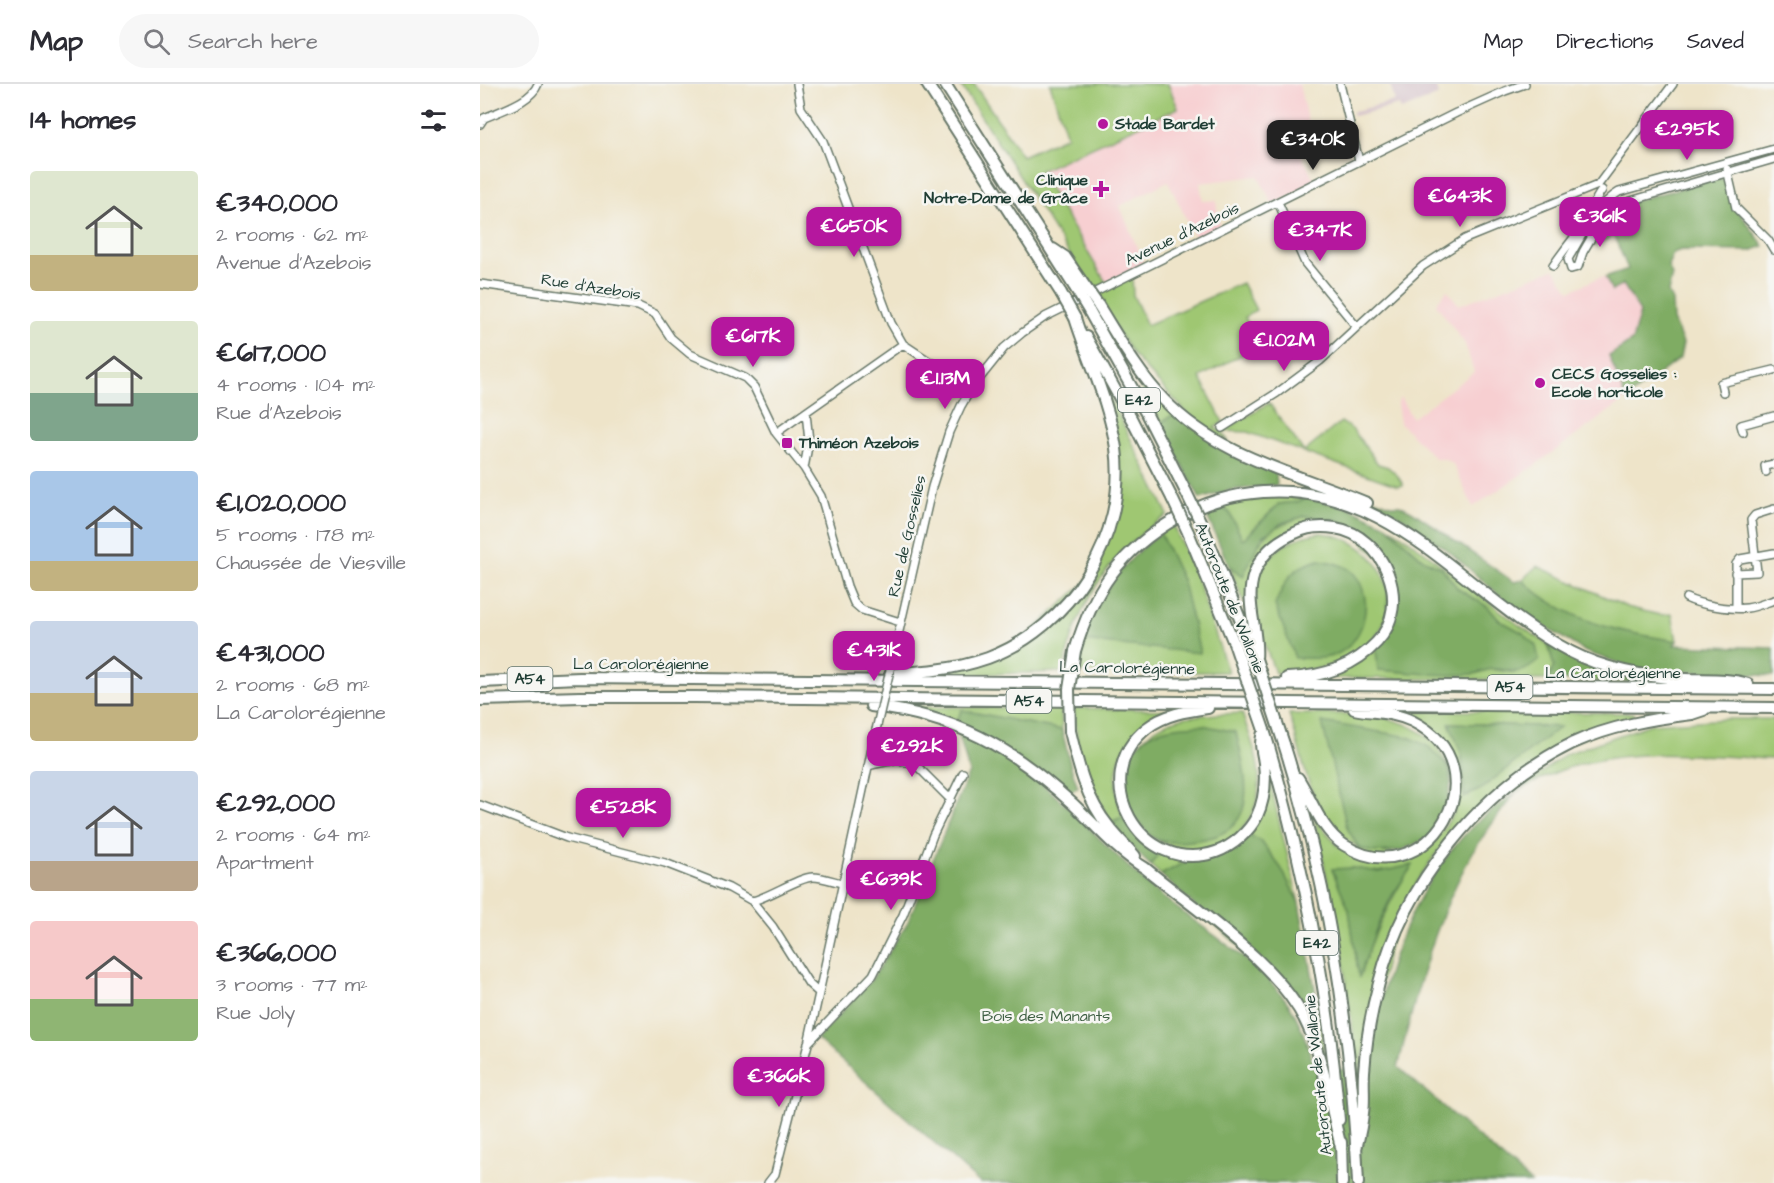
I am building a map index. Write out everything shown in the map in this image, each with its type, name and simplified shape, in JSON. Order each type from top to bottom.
[{"type":"highway","name":"Autoroute de Wallonie","points":[[927,84],[1061,293],[1132,420],[1188,532],[1234,644],[1264,730],[1264,744],[1293,833],[1315,935],[1330,1030],[1341,1147],[1342,1183]]},
{"type":"highway","points":[[945,84],[1050,248],[1065,257],[1093,308],[1162,398],[1205,435],[1244,455],[1369,504],[1389,516],[1398,527]]},
{"type":"highway","name":"Autoroute de Wallonie","points":[[1093,308],[1202,525],[1254,644],[1256,659],[1292,767],[1322,890],[1336,964],[1346,1038],[1358,1183]]},
{"type":"highway","points":[[878,681],[892,674],[970,664],[1026,639],[1043,626],[1072,597],[1096,561],[1105,541],[1116,496],[1116,450],[1107,406],[1075,318]]},
{"type":"highway","points":[[1145,868],[1108,826],[1091,800],[1079,771],[1070,731],[1069,689],[1074,651],[1092,603],[1124,559],[1160,528],[1194,508],[1234,496],[1297,492],[1345,502],[1366,511],[1398,527],[1541,634],[1594,663],[1645,675],[1740,682],[1772,689]]},
{"type":"highway","points":[[1251,684],[1330,672],[1350,663],[1369,650],[1379,641],[1387,628],[1391,615],[1393,598],[1391,580],[1385,565],[1370,546],[1351,533],[1340,529],[1300,530],[1285,537],[1271,547],[1262,558],[1250,588],[1254,644]]},
{"type":"highway","name":"La Carolorégienne","points":[[480,682],[580,678],[1772,689]]},
{"type":"highway","name":"La Carolorégienne","points":[[480,699],[580,697],[1774,708]]},
{"type":"highway","points":[[821,699],[911,712],[951,723],[993,742],[1034,771],[1072,804],[1124,855],[1145,868],[1234,939],[1263,964],[1284,987],[1310,1029],[1341,1147]]},
{"type":"highway","points":[[1238,703],[1180,712],[1162,719],[1143,732],[1132,746],[1123,767],[1121,791],[1127,814],[1142,835],[1163,850],[1193,855],[1223,849],[1241,837],[1249,828],[1263,801],[1264,744]]},
{"type":"highway","points":[[1292,767],[1325,826],[1346,846],[1370,856],[1389,857],[1424,844],[1440,830],[1446,821],[1452,806],[1454,777],[1450,760],[1436,739],[1412,721],[1399,716],[1330,704]]},
{"type":"highway","points":[[1356,1149],[1364,1112],[1364,1074],[1369,1028],[1379,981],[1406,911],[1449,845],[1474,816],[1505,788],[1539,763],[1573,743],[1613,728],[1692,714],[1713,707]]},
{"type":"street","points":[[480,124],[484,118],[529,98],[535,92],[538,84]]},
{"type":"street","points":[[797,84],[801,108],[823,141],[891,323],[903,344],[971,389]]},
{"type":"street","points":[[1340,84],[1359,161]]},
{"type":"street","name":"Avenue d'Azebois","points":[[1110,284],[1464,110],[1525,84]]},
{"type":"street","points":[[1553,266],[1580,230],[1600,188],[1673,84]]},
{"type":"street","points":[[1774,149],[1619,192],[1611,197],[1592,219],[1568,259],[1571,269],[1578,267],[1583,252],[1594,233],[1620,204],[1774,159]]},
{"type":"street","points":[[1725,163],[1736,208],[1768,240],[1774,250]]},
{"type":"street","points":[[1600,188],[1620,204]]},
{"type":"street","points":[[1222,428],[1277,393],[1320,361],[1423,266],[1465,239],[1600,188]]},
{"type":"street","points":[[1278,202],[1305,263],[1356,326]]},
{"type":"street","name":"Rue d'Azebois","points":[[480,284],[638,306],[655,314],[671,338],[690,354],[745,378],[754,387],[776,433],[804,468],[821,496],[854,603],[862,610],[900,622]]},
{"type":"street","name":"Rue de Gosselies","points":[[770,1182],[775,1174],[807,1044],[900,622],[932,487],[949,432],[971,389],[1004,348],[1045,317],[1110,284]]},
{"type":"street","points":[[776,433],[903,344]]},
{"type":"street","points":[[1724,392],[1721,383],[1774,370]]},
{"type":"street","points":[[804,468],[809,441],[806,413]]},
{"type":"street","points":[[1743,432],[1741,425],[1774,416]]},
{"type":"street","points":[[1766,472],[1765,466],[1774,464]]},
{"type":"street","points":[[1734,573],[1757,572],[1751,520],[1755,515],[1774,509]]},
{"type":"street","points":[[1736,608],[1734,573],[1736,564],[1740,559],[1774,553]]},
{"type":"street","points":[[1686,598],[1694,602],[1736,608],[1747,608],[1774,600]]},
{"type":"street","points":[[868,766],[884,762],[910,762],[916,765],[951,800]]},
{"type":"street","points":[[807,1044],[873,975],[903,915],[933,835],[963,773]]},
{"type":"street","points":[[480,806],[567,838],[665,863],[729,888],[752,902],[773,927],[809,984],[818,992]]},
{"type":"street","points":[[752,902],[813,877],[841,883]]},
{"type":"shaded area","name":"Clinique Notre-Dame de Grâce","points":[[1168,84],[1299,84],[1310,132],[1306,145],[1298,149],[1316,183],[1273,205],[1258,176],[1200,183],[1203,201],[1216,200],[1220,231],[1197,242],[1168,181],[1120,206],[1145,267],[1107,284],[1039,171],[1178,108]]},
{"type":"shaded area","points":[[1390,84],[1434,84],[1439,95],[1401,110],[1399,105],[1353,116],[1352,112],[1395,101]]},
{"type":"shaded area","name":"CECS Gosselies : Ecole horticole","points":[[1554,269],[1570,291],[1605,277],[1612,290],[1623,284],[1640,312],[1632,341],[1609,356],[1626,399],[1473,507],[1453,464],[1445,459],[1436,459],[1400,423],[1397,405],[1400,397],[1412,418],[1474,372],[1465,344],[1436,304],[1447,290],[1459,305]]},
{"type":"green space","name":"Stade Bardet","points":[[960,84],[974,84],[1022,156],[1067,136],[1050,84],[1168,84],[1178,108],[1039,171],[1107,284],[1094,288],[1085,278]]},
{"type":"green space","points":[[1719,178],[1728,180],[1736,208],[1764,246],[1751,251],[1681,250],[1673,253],[1668,266],[1672,275],[1668,292],[1672,301],[1673,320],[1683,343],[1680,358],[1626,399],[1609,356],[1632,341],[1640,312],[1623,284],[1612,291],[1605,277],[1628,269],[1614,236],[1592,247],[1591,238],[1618,205]]},
{"type":"green space","points":[[1132,275],[1133,295],[1147,325],[1242,283],[1256,310],[1245,317],[1258,346],[1200,377],[1223,422],[1214,428],[1221,431],[1229,442],[1195,422],[1134,356],[1106,314],[1104,300],[1097,293]]},
{"type":"green space","points":[[1116,341],[1173,415],[1160,423]]},
{"type":"green space","points":[[1102,381],[1168,515],[1129,545],[1099,582],[1077,624],[1063,672],[948,675],[948,672],[1009,652],[1088,580],[1119,489]]},
{"type":"green space","points":[[1269,403],[1304,452],[1341,422],[1353,430],[1378,464],[1388,467],[1403,485],[1398,486],[1247,432],[1223,431]]},
{"type":"green space","points":[[1173,415],[1276,473],[1277,485],[1231,490],[1200,499],[1160,423]]},
{"type":"green space","points":[[1361,494],[1390,505],[1400,505],[1413,512],[1514,582],[1522,580],[1557,606],[1594,623],[1634,634],[1677,641],[1674,645],[1774,648],[1774,676],[1637,669],[1586,652],[1513,607],[1452,554],[1405,519]]},
{"type":"green space","points":[[1261,496],[1306,498],[1297,502],[1279,504],[1242,540],[1229,512],[1217,505]]},
{"type":"green space","points":[[1306,498],[1348,507],[1386,525],[1423,559],[1442,568],[1458,589],[1488,607],[1499,620],[1523,633],[1536,646],[1539,660],[1525,670],[1516,672],[1491,669],[1473,674],[1449,675],[1378,670],[1376,649],[1386,635],[1389,567],[1339,520],[1305,516],[1282,523],[1262,537],[1243,576],[1229,566],[1204,509],[1217,505],[1229,512],[1243,540],[1279,504],[1297,502]]},
{"type":"green space","points":[[1305,516],[1339,520],[1348,529],[1320,524],[1266,548],[1248,612],[1229,566],[1242,576],[1254,552],[1265,537],[1280,526]]},
{"type":"green space","points":[[1173,524],[1196,576],[1228,672],[1077,672],[1082,641],[1183,582],[1160,533]]},
{"type":"green space","points":[[1386,525],[1409,540],[1520,626],[1548,644],[1554,666],[1548,680],[1334,678],[1334,674],[1376,649],[1378,670],[1474,674],[1491,669],[1515,673],[1523,633],[1499,620],[1488,607],[1458,589],[1442,568],[1423,559]]},
{"type":"green space","points":[[1160,533],[1183,582],[1200,653],[1082,641],[1095,610],[1113,581],[1123,568]]},
{"type":"green space","points":[[1321,533],[1343,538],[1362,549],[1376,563],[1385,580],[1388,599],[1386,618],[1376,636],[1359,652],[1339,663],[1275,673],[1257,619],[1258,581],[1270,557],[1280,548],[1292,541]]},
{"type":"green space","points":[[1319,560],[1343,566],[1358,579],[1363,590],[1364,615],[1355,638],[1337,654],[1322,658],[1295,658],[1275,605],[1291,575],[1302,566]]},
{"type":"green space","points":[[1537,566],[1627,607],[1660,615],[1672,614],[1677,641],[1614,629],[1594,623],[1557,606],[1522,580]]},
{"type":"green space","points":[[1548,644],[1592,666],[1640,680],[1640,682],[1548,680],[1554,666]]},
{"type":"green space","points":[[888,704],[932,707],[1061,708],[1062,730],[962,710],[957,721]]},
{"type":"green space","points":[[1074,708],[1165,710],[1137,732],[1121,756],[1116,784],[1123,817],[1111,822],[1087,780],[1078,750]]},
{"type":"green space","points":[[962,710],[1062,730],[1078,787],[1067,794],[957,721]]},
{"type":"green space","points":[[1398,712],[1634,713],[1634,718],[1561,746],[1453,833],[1435,855],[1419,878],[1394,928],[1360,1069],[1358,1069],[1341,945],[1314,817],[1338,846],[1410,856],[1435,841],[1454,813],[1458,798],[1442,739],[1419,721]],"holes":[[[1450,723],[1559,727],[1481,789],[1464,797],[1462,755]],[[1412,865],[1382,919],[1359,976],[1349,909],[1332,870],[1353,868],[1379,872]]]},
{"type":"green space","points":[[1242,713],[1259,771],[1256,802],[1249,819],[1238,833],[1224,843],[1207,849],[1189,850],[1170,846],[1151,837],[1167,841],[1207,839],[1143,739],[1154,730],[1177,719]]},
{"type":"green space","points":[[1289,714],[1366,715],[1404,723],[1435,744],[1449,768],[1359,848],[1342,835],[1319,806],[1305,772]]},
{"type":"green space","points":[[1728,719],[1774,719],[1774,759],[1672,754],[1621,757],[1564,769],[1516,792],[1566,754],[1651,724]]},
{"type":"green space","points":[[1322,722],[1409,737],[1429,747],[1449,768],[1451,783],[1446,811],[1428,838],[1400,851],[1372,852],[1359,848],[1347,828]]},
{"type":"green space","points":[[1449,723],[1560,727],[1481,789],[1464,797],[1462,755]]},
{"type":"green space","points":[[1202,725],[1236,732],[1246,784],[1241,814],[1233,826],[1219,835],[1181,842],[1153,838],[1134,818],[1128,805],[1125,784],[1132,753],[1145,738],[1158,731],[1172,727]]},
{"type":"green space","name":"Bois des Manants","points":[[958,731],[1029,773],[1145,882],[1255,967],[1291,1007],[1303,1033],[1315,1070],[1371,1069],[1380,1003],[1389,970],[1415,908],[1451,851],[1473,826],[1516,792],[1473,852],[1448,903],[1428,957],[1398,1067],[1531,1183],[980,1183],[817,1039],[872,979],[907,924],[969,772]]},
{"type":"green space","points":[[1269,779],[1299,903],[1281,868],[1248,836]]},
{"type":"green space","points":[[1123,817],[1139,838],[1160,853],[1150,865],[1129,845],[1111,822]]},
{"type":"green space","points":[[1248,836],[1260,840],[1281,868],[1299,903],[1316,994],[1300,1002],[1161,875],[1187,861],[1210,858]]},
{"type":"green space","points":[[1160,853],[1187,861],[1161,875],[1150,865]]},
{"type":"green space","points":[[1413,865],[1392,896],[1377,927],[1359,978],[1349,910],[1332,869],[1353,868],[1379,872]]},
{"type":"green space","points":[[1316,994],[1325,1058],[1300,1002]]},
{"type":"place","name":"Stade Bardet","points":[[1103,124]]},
{"type":"place","name":"Clinique Notre-Dame de Grâce","points":[[1101,189]]},
{"type":"place","name":"CECS Gosselies : Ecole horticole","points":[[1540,383]]},
{"type":"place","name":"Thiméon Azebois","points":[[787,443]]}]
